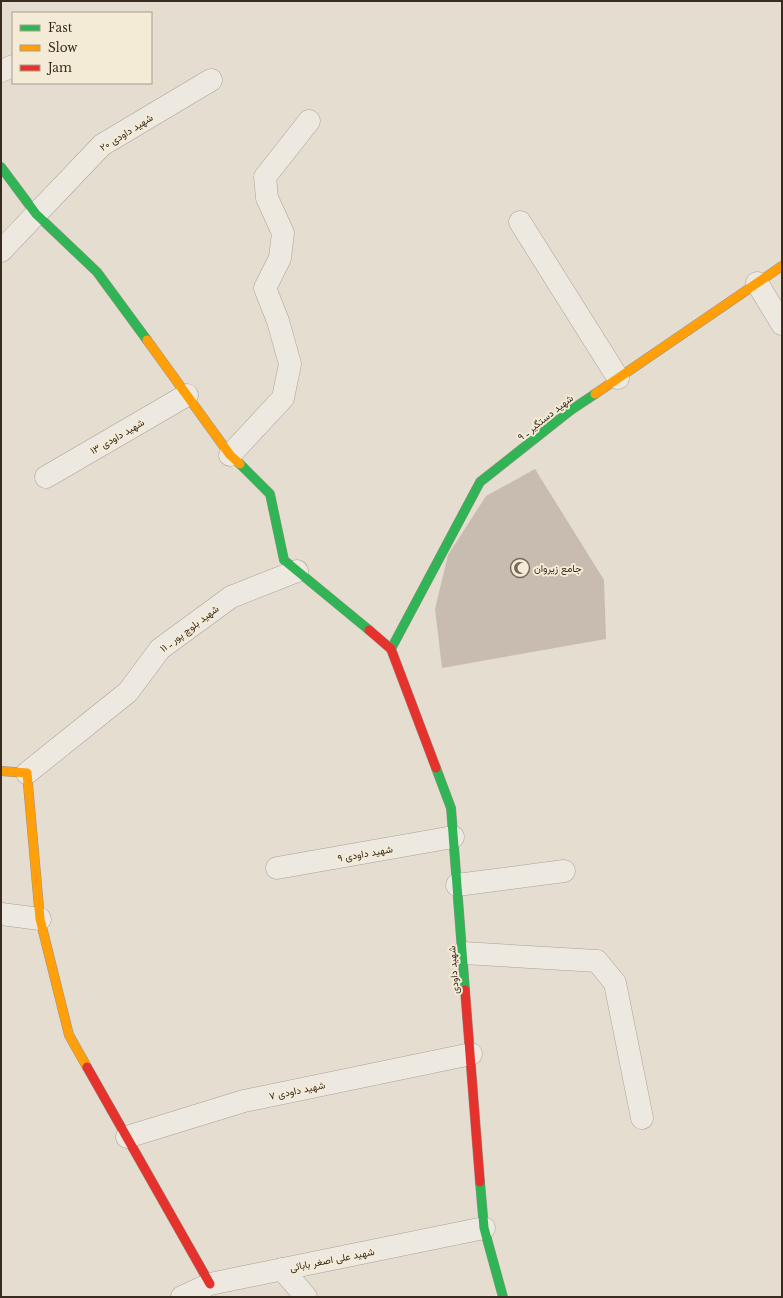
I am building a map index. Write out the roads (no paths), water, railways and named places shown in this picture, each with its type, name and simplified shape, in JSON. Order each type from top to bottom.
[{"type":"street","points":[[1,71],[12,66]]},
{"type":"street","name":"شهید داودی ۲۰","points":[[1,251],[102,145],[211,80]]},
{"type":"street","points":[[230,455],[283,398],[290,364],[278,321],[265,288],[280,258],[284,233],[267,198],[264,177],[309,121]]},
{"type":"street","points":[[1,167],[36,214],[97,272],[230,455],[270,494],[284,560],[391,648]]},
{"type":"street","points":[[520,222],[618,378]]},
{"type":"street","name":"شهید دستگیر ـ ۹","points":[[391,648],[480,482],[571,410],[782,266]]},
{"type":"street","points":[[757,283],[782,324]]},
{"type":"street","name":"شهید داودی ۱۳","points":[[46,478],[187,395]]},
{"type":"street","name":"شهید بلوچ پور ـ ۱۱","points":[[27,773],[128,692],[160,649],[231,597],[297,571]]},
{"type":"street","name":"شهید داودی","points":[[391,648],[451,808],[484,1228],[503,1297]]},
{"type":"street","points":[[1,771],[27,773],[40,919],[69,1035],[210,1284]]},
{"type":"street","name":"شهید داودی ۹","points":[[277,868],[453,837]]},
{"type":"street","points":[[457,885],[564,871]]},
{"type":"street","points":[[1,914],[40,919]]},
{"type":"street","points":[[463,953],[597,961],[615,983],[642,1118]]},
{"type":"street","name":"شهید داودی ۷","points":[[127,1137],[244,1101],[471,1054]]},
{"type":"street","name":"شهید علی اصغر بابائی","points":[[182,1297],[210,1284],[484,1228]]},
{"type":"street","points":[[282,1269],[306,1297]]},
{"type":"place","name":"جامع زیروان","points":[[520,568]]}]
